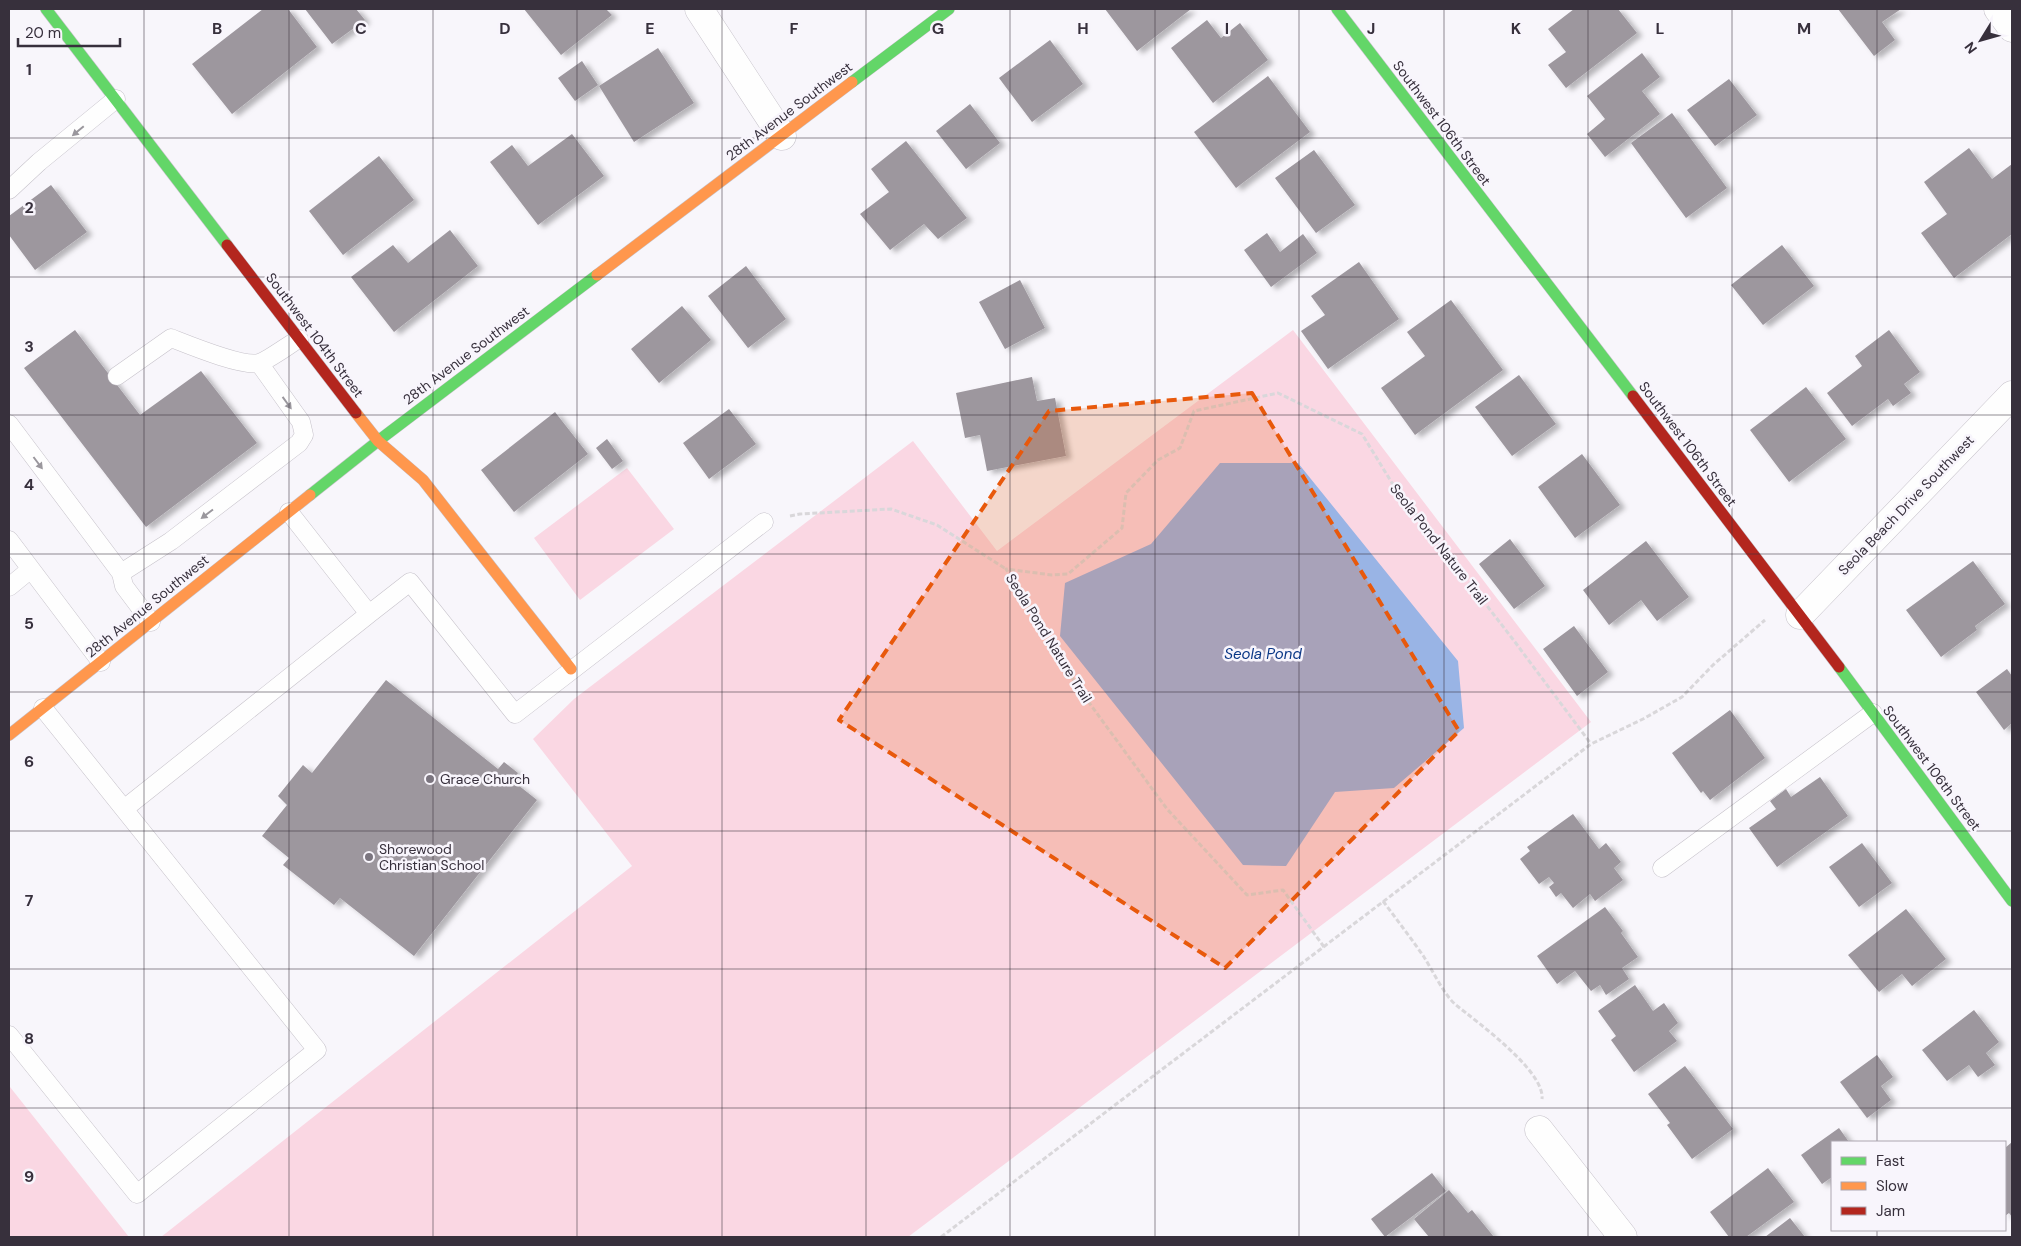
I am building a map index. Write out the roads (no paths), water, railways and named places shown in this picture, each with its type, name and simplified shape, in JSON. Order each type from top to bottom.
[{"type":"street","name":"Southwest 104th Street","points":[[46,9],[378,441],[423,480],[571,669]]},
{"type":"street","points":[[700,9],[782,136]]},
{"type":"street","name":"28th Avenue Southwest","points":[[9,735],[378,441],[949,9]]},
{"type":"street","name":"Southwest 106th Street","points":[[1337,9],[1794,608],[2012,901]]},
{"type":"street","points":[[1998,9],[2012,28]]},
{"type":"street","name":"Seola Beach Drive Southwest","points":[[1794,608],[2012,395]]},
{"type":"street","points":[[1539,1130],[1623,1237]]},
{"type":"lane","points":[[9,190],[39,162],[116,99]]},
{"type":"lane","points":[[117,376],[170,338],[216,355],[259,363],[299,338]]},
{"type":"lane","points":[[121,573],[171,541],[299,443],[304,435],[301,422],[259,363]]},
{"type":"lane","points":[[9,424],[121,573],[124,586],[150,622]]},
{"type":"lane","points":[[289,512],[370,614]]},
{"type":"lane","points":[[124,809],[410,582],[515,714],[764,522]]},
{"type":"lane","points":[[9,540],[101,662]]},
{"type":"lane","points":[[9,587],[31,569]]},
{"type":"lane","points":[[9,1035],[137,1194],[317,1050],[43,708]]},
{"type":"lane","points":[[1662,868],[1873,713]]},
{"type":"water","name":"Seola Pond","points":[[1220,463],[1298,463],[1458,661],[1464,728],[1394,788],[1335,792],[1286,866],[1243,865],[1060,636],[1065,583],[1151,544]]},
{"type":"place","name":"Grace Church","points":[[430,779]]},
{"type":"place","name":"Shorewood Christian School","points":[[369,857]]}]
